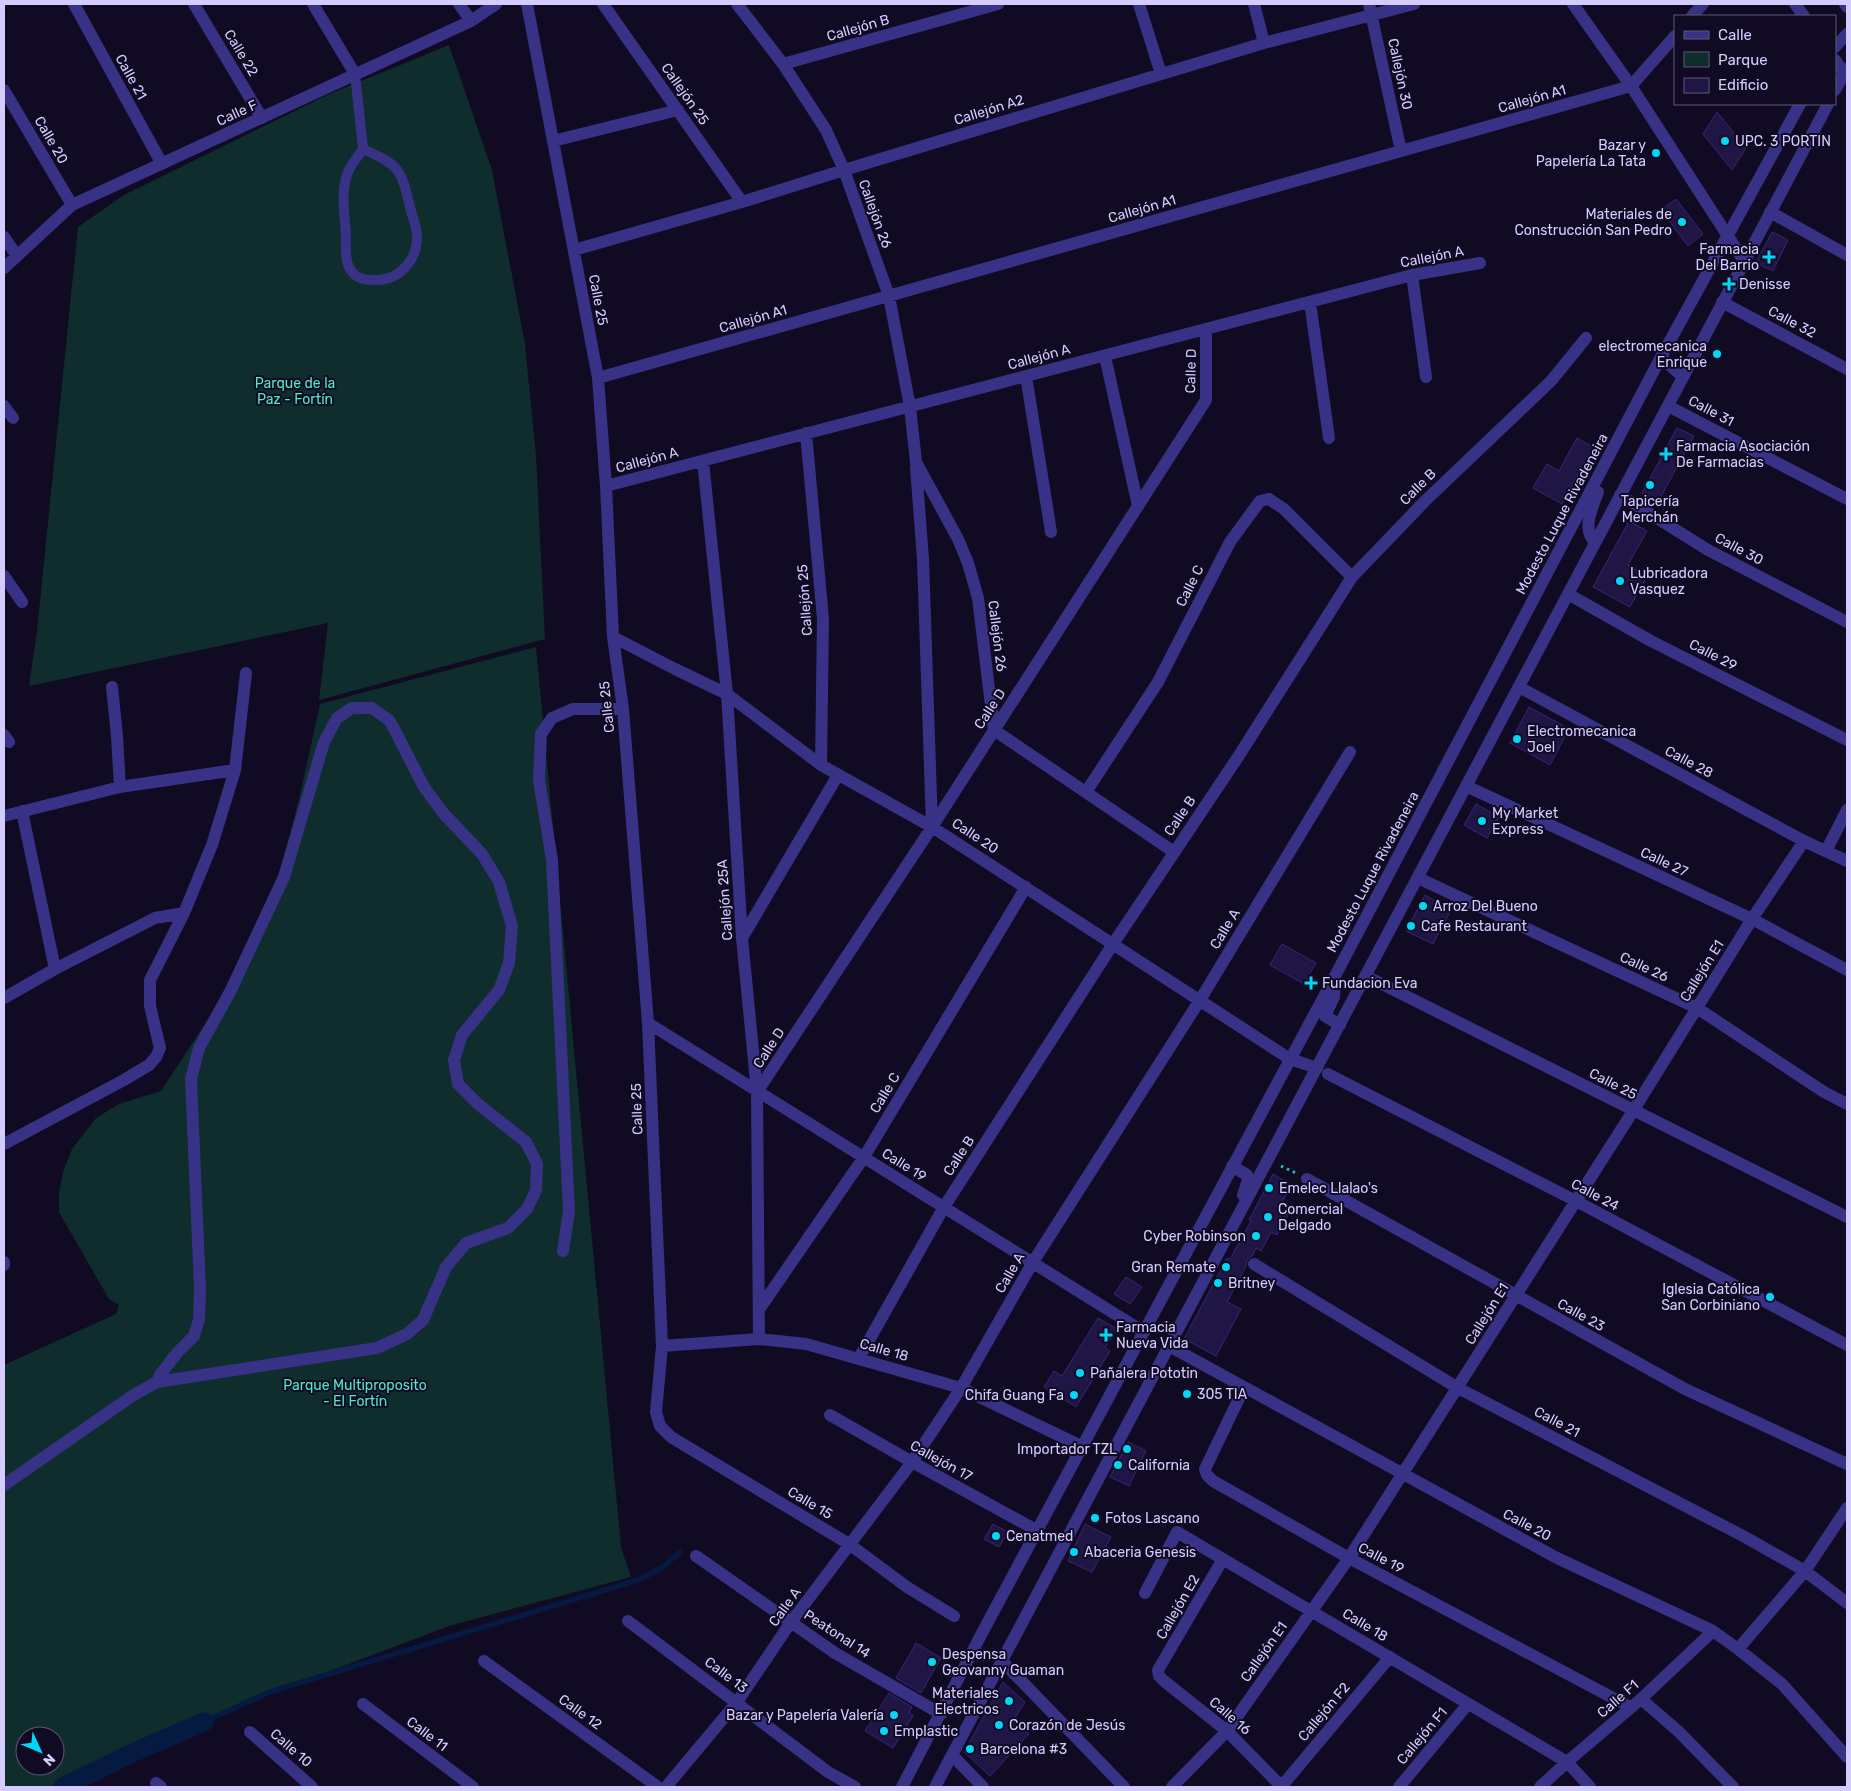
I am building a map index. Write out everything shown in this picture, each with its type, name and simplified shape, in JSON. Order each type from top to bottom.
[{"type":"street","name":"Calle 21","points":[[74,4],[162,164]]},
{"type":"street","name":"Calle 22","points":[[194,4],[262,118]]},
{"type":"street","points":[[312,4],[355,74]]},
{"type":"street","points":[[459,4],[471,21]]},
{"type":"street","name":"Calle F","points":[[4,268],[72,206],[471,21],[496,4]]},
{"type":"street","name":"Calle 25","points":[[528,4],[598,378],[606,486],[613,637],[623,709],[648,1023],[662,1346],[656,1412]]},
{"type":"street","name":"Callejón 25","points":[[603,4],[742,202]]},
{"type":"street","name":"Callejón 26","points":[[737,4],[783,64],[826,130],[844,170],[889,296],[910,406],[916,462],[923,559],[932,827]]},
{"type":"street","name":"Callejón B","points":[[783,64],[998,4]]},
{"type":"street","points":[[1139,4],[1161,74]]},
{"type":"street","points":[[1254,4],[1264,43]]},
{"type":"street","name":"Callejón A2","points":[[574,250],[742,202],[1370,9],[1414,4]]},
{"type":"street","points":[[1573,4],[1631,86],[1744,261]]},
{"type":"street","points":[[1693,15],[1702,4]]},
{"type":"street","points":[[1795,4],[1803,15]]},
{"type":"street","name":"Callejón 30","points":[[1370,9],[1401,151]]},
{"type":"street","points":[[1836,46],[1847,34]]},
{"type":"street","points":[[1631,86],[1674,37]]},
{"type":"street","points":[[1836,61],[1846,71],[1836,88]]},
{"type":"street","name":"Callejón A1","points":[[598,378],[1631,86]]},
{"type":"street","name":"Calle 20","points":[[4,90],[72,206]]},
{"type":"street","name":"Modesto Luque Rivadeneira","points":[[902,1787],[982,1633],[1336,976],[1662,357],[1799,105]]},
{"type":"street","points":[[935,1787],[1246,1202],[1322,1071],[1340,1025],[1827,105]]},
{"type":"street","points":[[554,141],[678,110]]},
{"type":"street","points":[[1770,212],[1847,255]]},
{"type":"street","points":[[4,237],[16,256]]},
{"type":"street","name":"Callejón A","points":[[606,486],[1412,275],[1480,263]]},
{"type":"street","points":[[1412,275],[1426,377]]},
{"type":"street","points":[[1310,302],[1328,438]]},
{"type":"street","name":"Calle 32","points":[[1722,302],[1847,369]]},
{"type":"street","name":"Calle D","points":[[758,1092],[932,827],[1206,400],[1206,329]]},
{"type":"street","name":"Calle B","points":[[859,1358],[944,1207],[1113,944],[1238,757],[1352,577],[1425,501],[1551,381],[1586,338]]},
{"type":"street","points":[[1105,356],[1138,506]]},
{"type":"street","points":[[1662,357],[1683,377]]},
{"type":"street","points":[[1026,376],[1051,532]]},
{"type":"street","points":[[4,406],[13,418]]},
{"type":"street","name":"Calle 31","points":[[1668,406],[1847,499]]},
{"type":"street","name":"Callejón 25","points":[[806,434],[823,619],[821,765]]},
{"type":"street","name":"Callejón 25A","points":[[703,461],[727,694],[742,938],[758,1092],[759,1339]]},
{"type":"street","name":"Callejón 26","points":[[916,462],[958,540],[968,563],[978,598],[994,730]]},
{"type":"street","points":[[1595,542],[1589,531],[1589,518],[1606,463]]},
{"type":"street","name":"Calle 30","points":[[1620,495],[1708,550],[1847,622]]},
{"type":"street","name":"Calle C","points":[[1086,792],[1158,682],[1230,542],[1260,501],[1269,499],[1284,509],[1352,577]]},
{"type":"street","points":[[4,576],[22,602]]},
{"type":"street","name":"Calle 29","points":[[1568,594],[1651,641],[1847,740]]},
{"type":"street","name":"Calle 20","points":[[613,637],[675,670],[727,694],[821,765],[932,827],[1290,1059],[1322,1071]]},
{"type":"street","points":[[4,1144],[124,1080],[149,1065],[156,1057],[160,1048],[150,1006],[150,980],[184,913],[212,845],[235,770],[246,672]]},
{"type":"street","points":[[112,687],[120,787]]},
{"type":"street","name":"Calle 28","points":[[1519,687],[1804,841],[1847,861]]},
{"type":"street","points":[[4,1484],[132,1396],[157,1382],[377,1348],[407,1334],[423,1320],[446,1267],[466,1243],[508,1228],[527,1209],[536,1190],[537,1164],[526,1142],[478,1104],[458,1084],[454,1060],[462,1035],[499,990],[508,963],[512,926],[499,882],[482,854],[444,814],[424,787],[390,721],[372,708],[352,708],[337,718],[324,742],[284,877],[230,992],[199,1048],[191,1079],[200,1289],[199,1319],[194,1336],[177,1353],[160,1375],[157,1382]]},
{"type":"street","points":[[563,1251],[569,1211],[552,860],[539,780],[541,734],[552,718],[573,710],[623,709]]},
{"type":"street","points":[[994,730],[1174,852]]},
{"type":"street","name":"Calle A","points":[[666,1787],[737,1702],[791,1622],[912,1462],[961,1388],[1033,1262],[1200,1000],[1350,752]]},
{"type":"street","points":[[4,816],[120,787],[235,770]]},
{"type":"street","points":[[742,938],[838,775]]},
{"type":"street","name":"Calle 27","points":[[1466,786],[1752,920],[1847,970]]},
{"type":"street","points":[[1826,851],[1847,810]]},
{"type":"street","points":[[22,811],[55,969]]},
{"type":"street","name":"Callejón E1","points":[[1172,1787],[1227,1730],[1349,1558],[1576,1202],[1752,920],[1804,841]]},
{"type":"street","name":"Calle 26","points":[[1418,878],[1697,1008],[1824,1092],[1847,1104]]},
{"type":"street","name":"Calle C","points":[[760,1308],[864,1157],[1026,887]]},
{"type":"street","points":[[4,998],[55,969],[154,918],[184,913]]},
{"type":"street","points":[[1336,976],[1334,997],[1325,1016],[1340,1025]]},
{"type":"street","name":"Calle 25","points":[[1366,976],[1847,1217]]},
{"type":"street","name":"Calle 19","points":[[648,1023],[1144,1332]]},
{"type":"street","name":"Calle 24","points":[[1322,1071],[1576,1202],[1847,1346]]},
{"type":"street","points":[[1232,1166],[1247,1175],[1248,1180],[1243,1194],[1246,1202]]},
{"type":"street","name":"Calle 23","points":[[1308,1179],[1685,1389],[1847,1464]]},
{"type":"street","name":"Calle 21","points":[[1254,1264],[1458,1388],[1805,1571],[1847,1603]]},
{"type":"street","name":"Calle 18","points":[[662,1346],[759,1339],[806,1344],[961,1388],[1083,1447]]},
{"type":"street","name":"Calle 20","points":[[1169,1346],[1557,1558],[1713,1631],[1782,1684],[1847,1757]]},
{"type":"street","name":"Calle 19","points":[[1244,1388],[1208,1460],[1207,1475],[1213,1481],[1349,1558],[1630,1707]]},
{"type":"street","name":"Calle 15","points":[[656,1412],[660,1426],[671,1437],[849,1544],[907,1587],[954,1616]]},
{"type":"street","name":"Callejón 17","points":[[830,1415],[1038,1531]]},
{"type":"street","points":[[1738,1649],[1805,1571],[1847,1508]]},
{"type":"street","name":"Calle 18","points":[[1145,1593],[1177,1532],[1567,1762],[1590,1787]]},
{"type":"street","name":"Peatonal 14","points":[[696,1556],[836,1653],[941,1714]]},
{"type":"street","name":"Callejón E2","points":[[1158,1670],[1223,1559]]},
{"type":"street","name":"Calle 13","points":[[628,1620],[828,1772],[855,1787]]},
{"type":"street","name":"Calle F1","points":[[1540,1787],[1641,1699],[1713,1631]]},
{"type":"street","name":"Callejón F2","points":[[1282,1787],[1390,1658]]},
{"type":"street","name":"Calle 12","points":[[484,1661],[658,1787]]},
{"type":"street","points":[[1002,1661],[1124,1787]]},
{"type":"street","name":"Calle 16","points":[[1158,1670],[1159,1676],[1164,1681],[1227,1730],[1282,1787]]},
{"type":"street","points":[[1641,1699],[1678,1731],[1733,1787]]},
{"type":"street","name":"Calle 11","points":[[363,1704],[473,1787]]},
{"type":"street","name":"Callejón F1","points":[[1399,1787],[1468,1704]]},
{"type":"street","name":"Calle 10","points":[[250,1732],[312,1787]]},
{"type":"street","points":[[952,1755],[984,1787]]},
{"type":"lane","points":[[355,74],[363,149],[349,169],[345,184],[347,263],[353,274],[366,280],[388,279],[403,271],[413,256],[417,236],[399,170],[386,159],[363,149]]},
{"type":"green space","name":"Parque de la Paz - Fortín","points":[[449,45],[492,170],[525,344],[536,456],[545,639],[319,700],[328,623],[29,686],[37,631],[78,227],[124,195],[327,95]]},
{"type":"green space","name":"Parque Multiproposito - El Fortín","points":[[536,647],[621,1547],[631,1577],[449,1626],[130,1747],[55,1787],[4,1787],[4,1365],[116,1314],[119,1305],[109,1299],[59,1212],[59,1193],[63,1172],[72,1149],[96,1118],[119,1104],[161,1091],[216,1007],[281,868],[300,795],[320,704]]},
{"type":"building","name":"UPC. 3 PORTIN","points":[[1717,112],[1746,148],[1732,170],[1703,134]]},
{"type":"building","name":"Materiales de Construcción San Pedro","points":[[1676,199],[1703,234],[1688,246],[1661,210]]},
{"type":"building","name":"Farmacia Del Barrio","points":[[1772,232],[1788,240],[1773,271],[1756,263]]},
{"type":"building","points":[[1677,428],[1694,436],[1658,502],[1642,493]]},
{"type":"building","points":[[1577,438],[1593,447],[1562,504],[1533,488],[1547,464],[1559,471]]},
{"type":"building","name":"Lubricadora Vasquez","points":[[1629,521],[1647,531],[1628,565],[1647,576],[1630,607],[1593,587]]},
{"type":"building","points":[[1529,707],[1569,729],[1550,765],[1510,743]]},
{"type":"building","name":"My Market Express","points":[[1476,804],[1499,817],[1487,838],[1464,825]]},
{"type":"building","points":[[1425,895],[1451,910],[1433,944],[1406,931]]},
{"type":"building","points":[[1282,944],[1316,963],[1304,984],[1270,965]]},
{"type":"building","points":[[1273,1174],[1291,1185],[1278,1210],[1288,1215],[1277,1235],[1271,1232],[1261,1251],[1256,1248],[1252,1256],[1247,1260],[1246,1266],[1227,1302],[1241,1309],[1216,1356],[1184,1339],[1227,1258],[1230,1259],[1251,1221],[1249,1220]]},
{"type":"building","points":[[1126,1277],[1142,1287],[1130,1304],[1114,1294]]},
{"type":"building","points":[[1098,1318],[1117,1329],[1105,1348],[1110,1351],[1076,1407],[1044,1387],[1054,1371],[1062,1376]]},
{"type":"building","points":[[1128,1442],[1146,1451],[1129,1486],[1110,1477]]},
{"type":"building","name":"Cenatmed","points":[[993,1524],[1008,1532],[999,1547],[984,1539]]},
{"type":"building","points":[[1085,1524],[1111,1537],[1092,1572],[1068,1561]]},
{"type":"building","points":[[916,1643],[941,1658],[921,1693],[896,1678]]},
{"type":"building","points":[[1003,1682],[1025,1702],[1014,1719],[1029,1734],[990,1776],[964,1752]]},
{"type":"building","points":[[889,1693],[912,1707],[909,1713],[913,1716],[893,1748],[865,1731]]},
{"type":"waterway","points":[[204,1722],[270,1692],[641,1579],[664,1566],[680,1552]]},
{"type":"waterway","points":[[63,1787],[130,1754],[204,1722]]},
{"type":"place","name":"UPC. 3 PORTIN","points":[[1725,141]]},
{"type":"place","name":"Bazar y Papelería La Tata","points":[[1656,153]]},
{"type":"place","name":"Materiales de Construcción San Pedro","points":[[1682,222]]},
{"type":"place","name":"Farmacia Del Barrio","points":[[1769,257]]},
{"type":"place","name":"Denisse","points":[[1729,284]]},
{"type":"place","name":"electromecanica Enrique","points":[[1717,354]]},
{"type":"place","name":"Farmacia Asociación De Farmacias","points":[[1666,454]]},
{"type":"place","name":"Tapicería Merchán","points":[[1650,485]]},
{"type":"place","name":"Lubricadora Vasquez","points":[[1620,581]]},
{"type":"place","name":"Electromecanica Joel","points":[[1517,739]]},
{"type":"place","name":"My Market Express","points":[[1482,821]]},
{"type":"place","name":"Arroz Del Bueno","points":[[1423,906]]},
{"type":"place","name":"Cafe Restaurant","points":[[1411,926]]},
{"type":"place","name":"Fundacion Eva","points":[[1311,983]]},
{"type":"place","name":"Emelec Llalao's","points":[[1269,1188]]},
{"type":"place","name":"Comercial Delgado","points":[[1268,1217]]},
{"type":"place","name":"Cyber Robinson","points":[[1256,1236]]},
{"type":"place","name":"Gran Remate","points":[[1226,1267]]},
{"type":"place","name":"Britney","points":[[1218,1283]]},
{"type":"place","name":"Iglesia Católica San Corbiniano","points":[[1770,1297]]},
{"type":"place","name":"Farmacia Nueva Vida","points":[[1106,1335]]},
{"type":"place","name":"Pañalera Pototin","points":[[1080,1373]]},
{"type":"place","name":"305 TIA","points":[[1187,1394]]},
{"type":"place","name":"Chifa Guang Fa","points":[[1074,1395]]},
{"type":"place","name":"Importador TZL","points":[[1127,1449]]},
{"type":"place","name":"California","points":[[1118,1465]]},
{"type":"place","name":"Fotos Lascano","points":[[1095,1518]]},
{"type":"place","name":"Cenatmed","points":[[996,1536]]},
{"type":"place","name":"Abaceria Genesis","points":[[1074,1552]]},
{"type":"place","name":"Despensa Geovanny Guaman","points":[[932,1662]]},
{"type":"place","name":"Materiales Electricos","points":[[1009,1701]]},
{"type":"place","name":"Bazar y Papelería Valería","points":[[894,1715]]},
{"type":"place","name":"Corazón de Jesús","points":[[999,1725]]},
{"type":"place","name":"Emplastic","points":[[884,1731]]},
{"type":"place","name":"Barcelona #3","points":[[970,1749]]}]
